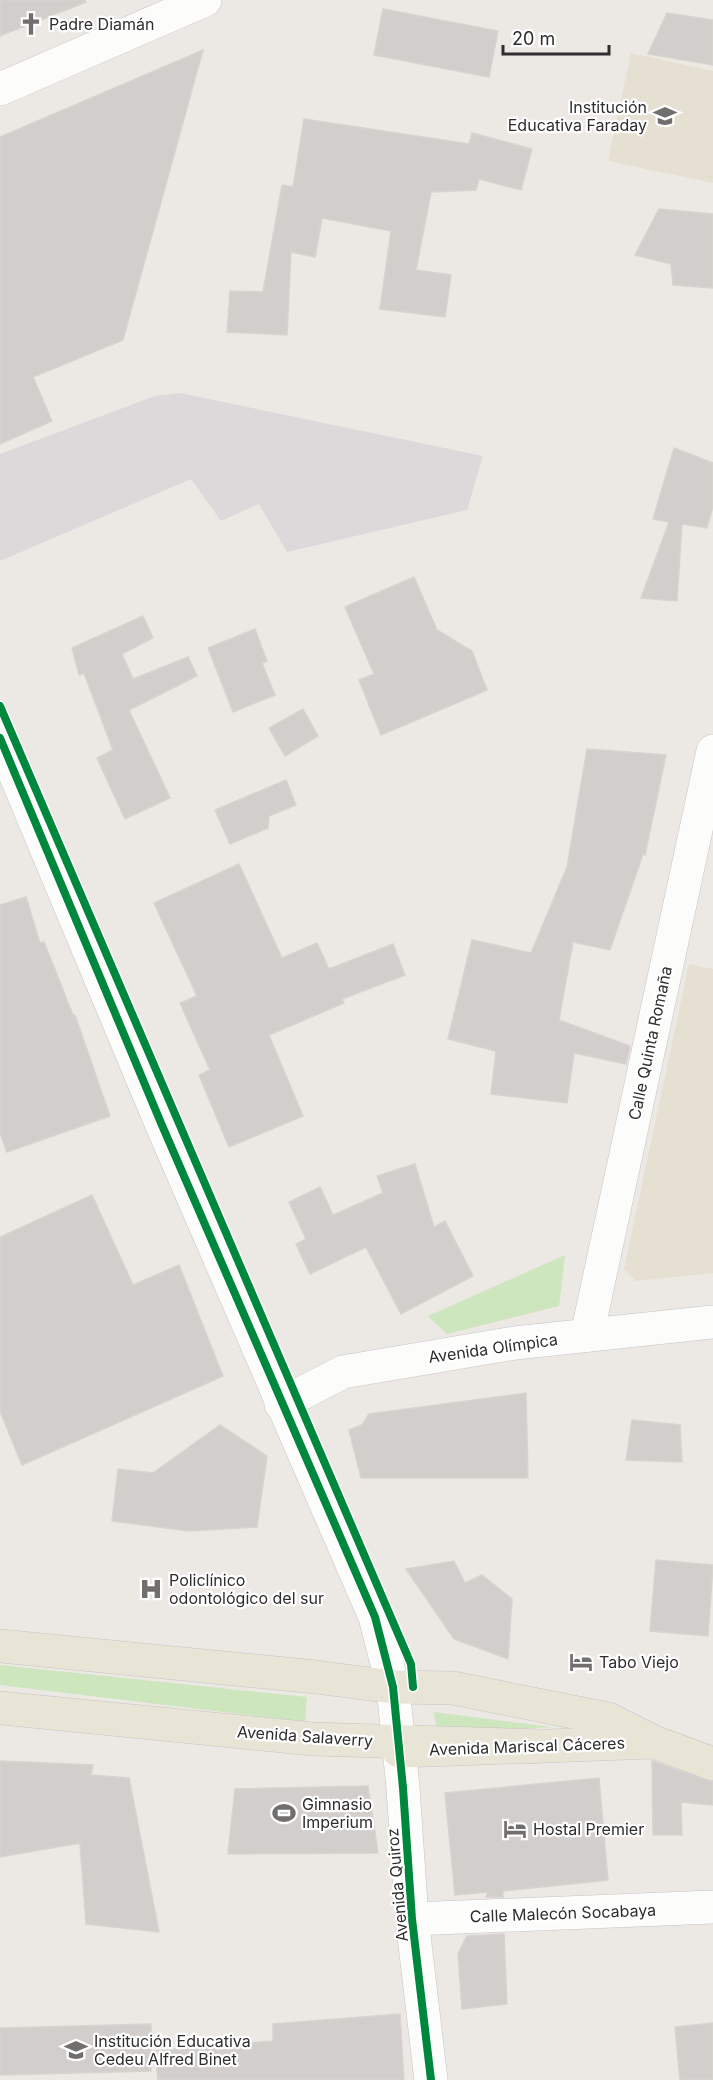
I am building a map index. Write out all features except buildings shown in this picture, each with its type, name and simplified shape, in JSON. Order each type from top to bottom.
[{"type":"main road","points":[[0,1646],[316,1677],[393,1687]]},
{"type":"main road","name":"Avenida Mariscal Cáceres","points":[[393,1687],[453,1688],[543,1704],[608,1719],[654,1742],[713,1764]]},
{"type":"main road","name":"Avenida Salaverry","points":[[0,1708],[313,1738],[541,1746]]},
{"type":"main road","name":"Avenida Mariscal Cáceres","points":[[399,1750],[654,1742]]},
{"type":"street","points":[[0,88],[205,0]]},
{"type":"street","name":"Avenida Quiroz","points":[[0,738],[281,1404],[375,1617],[393,1687],[412,1919],[431,2080]]},
{"type":"street","name":"Calle Quinta Romaña","points":[[587,1335],[713,751]]},
{"type":"street","name":"Avenida Olímpica","points":[[281,1404],[343,1372],[515,1343],[713,1322]]},
{"type":"street","name":"Calle Malecón Socabaya","points":[[412,1919],[713,1907]]},
{"type":"shaded area","name":"Institución Educativa Faraday","points":[[631,53],[713,71],[713,183],[608,161]]},
{"type":"shaded area","points":[[180,393],[483,456],[467,510],[287,552],[259,504],[221,521],[191,479],[0,561],[0,454],[155,396]]},
{"type":"shaded area","points":[[689,964],[713,969],[713,1273],[636,1281],[624,1269]]},
{"type":"green space","points":[[565,1255],[559,1306],[447,1334],[428,1316]]},
{"type":"green space","points":[[0,1665],[307,1697],[305,1722],[0,1685]]},
{"type":"green space","points":[[434,1712],[552,1727],[437,1735]]},
{"type":"cycle path","points":[[0,706],[411,1664],[413,1687]]},
{"type":"cycle path","points":[[0,738],[161,1123],[375,1617],[393,1687],[412,1919],[431,2080]]},
{"type":"place","name":"Padre Diamán","points":[[31,24]]},
{"type":"place","name":"Institución Educativa Faraday","points":[[665,116]]},
{"type":"place","name":"Policlínico odontológico del sur","points":[[151,1589]]},
{"type":"place","name":"Tabo Viejo","points":[[581,1662]]},
{"type":"place","name":"Gimnasio Imperium","points":[[284,1813]]},
{"type":"place","name":"Hostal Premier","points":[[515,1829]]},
{"type":"place","name":"Institución Educativa Cedeu Alfred Binet","points":[[76,2050]]}]
